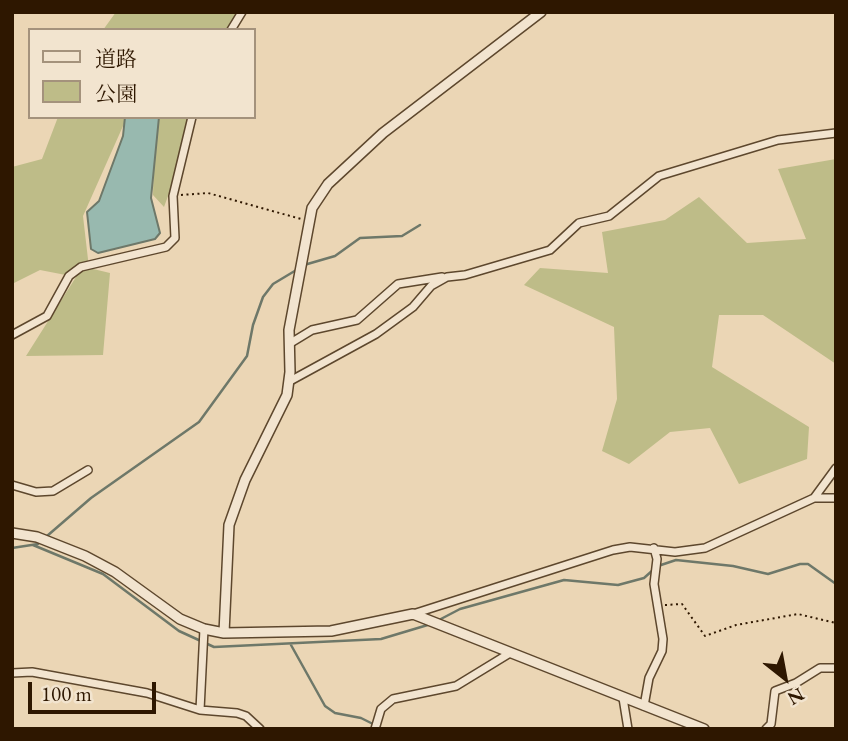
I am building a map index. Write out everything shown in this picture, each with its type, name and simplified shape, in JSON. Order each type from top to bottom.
[{"type":"street","points":[[232,28],[242,12]]},
{"type":"street","points":[[531,22],[541,12]]},
{"type":"street","points":[[224,633],[229,526],[245,480],[287,395],[290,381],[289,344],[307,222],[319,196],[416,104],[546,12]]},
{"type":"street","points":[[12,335],[47,316],[69,276],[81,267],[166,247],[175,238],[177,230],[173,196],[192,119]]},
{"type":"street","points":[[289,344],[312,330],[358,320],[375,301],[398,284],[465,275],[550,250],[579,223],[609,216],[666,173],[778,141],[836,133]]},
{"type":"street","points":[[290,381],[376,334],[413,307],[431,285],[447,277]]},
{"type":"street","points":[[814,498],[836,468]]},
{"type":"street","points":[[12,485],[36,492],[53,491],[88,470]]},
{"type":"street","points":[[13,533],[37,537],[85,556],[115,572],[204,633],[331,631],[413,614],[613,550],[630,547],[675,552],[705,548],[814,498],[836,498]]},
{"type":"street","points":[[644,706],[649,678],[662,651],[663,639],[656,607],[654,584],[657,559],[654,548]]},
{"type":"street","points":[[413,614],[704,729]]},
{"type":"street","points":[[201,709],[204,633]]},
{"type":"street","points":[[375,729],[381,709],[393,699],[456,686],[510,653]]},
{"type":"street","points":[[766,729],[771,724],[775,691],[796,683],[820,668],[836,668]]},
{"type":"street","points":[[12,673],[32,672],[114,685],[201,709],[237,713],[260,729]]},
{"type":"street","points":[[623,698],[628,729]]},
{"type":"path","points":[[173,196],[208,193],[307,222]]},
{"type":"path","points":[[656,607],[682,604],[705,636],[736,625],[798,614],[836,623]]},
{"type":"green space","points":[[116,12],[237,12],[231,28],[104,28]]},
{"type":"green space","points":[[57,119],[126,119],[83,216],[89,268],[110,273],[103,355],[26,356],[76,277],[40,270],[12,284],[12,167],[42,159]]},
{"type":"green space","points":[[155,119],[196,119],[164,207],[153,195]]},
{"type":"green space","points":[[836,159],[836,364],[763,315],[719,315],[712,367],[809,427],[807,459],[739,484],[710,428],[670,432],[629,464],[602,451],[617,399],[614,327],[524,285],[540,268],[608,273],[602,232],[665,220],[699,197],[747,243],[806,239],[778,169]]},
{"type":"water","points":[[125,119],[159,119],[151,198],[160,233],[155,239],[98,253],[91,249],[87,212],[99,201],[123,136]]},
{"type":"waterway","points":[[304,265],[335,256],[360,238],[402,236],[420,225]]},
{"type":"waterway","points":[[47,536],[91,498],[199,422],[247,356],[253,325],[263,297],[273,284],[298,269]]},
{"type":"waterway","points":[[12,548],[38,544]]},
{"type":"waterway","points":[[33,545],[103,574],[179,631],[214,647],[381,639],[431,624]]},
{"type":"waterway","points":[[658,566],[676,560],[733,566],[768,574],[808,564],[836,584]]},
{"type":"waterway","points":[[437,621],[460,609],[564,580],[618,585],[644,578],[653,570]]},
{"type":"waterway","points":[[291,645],[325,706],[335,713],[361,718],[383,729]]}]
